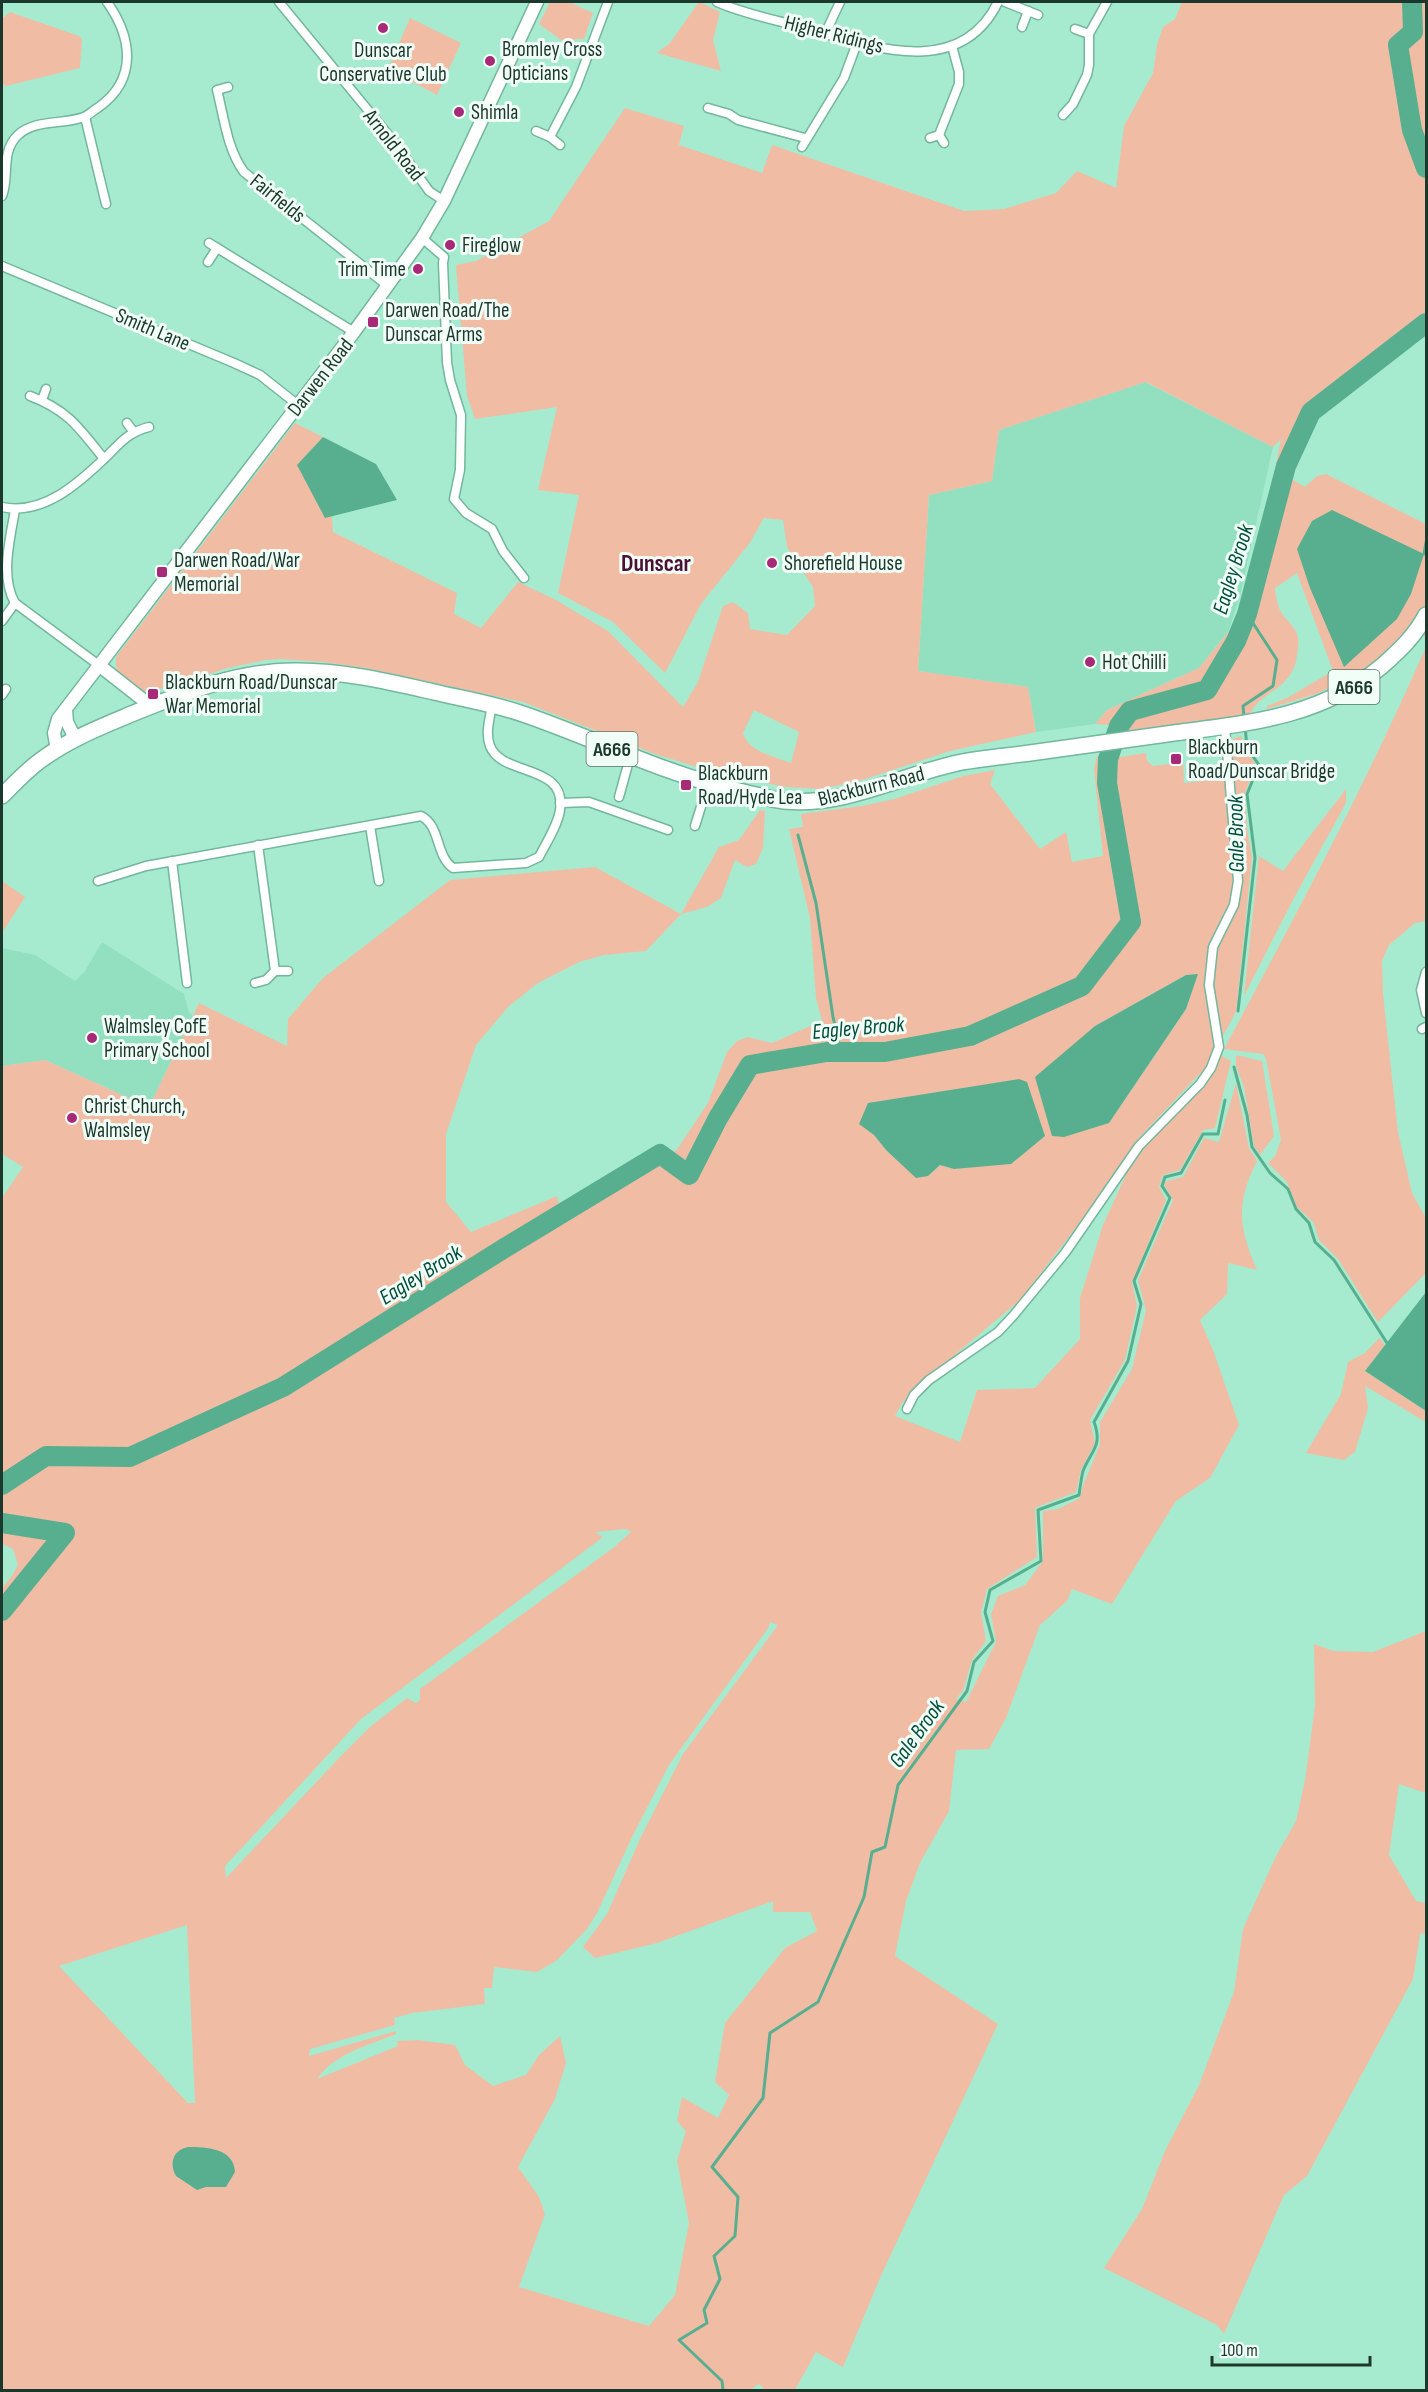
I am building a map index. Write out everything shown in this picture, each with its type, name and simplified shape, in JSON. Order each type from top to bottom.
[{"type":"highway","name":"Blackburn Road","points":[[2,796],[40,760],[75,738],[154,705],[239,677],[299,671],[378,680],[492,705],[522,713],[708,784],[782,801],[818,802],[862,793],[960,763],[1229,727],[1257,722],[1310,707],[1332,699],[1354,687],[1400,651],[1418,632],[1426,615]]},
{"type":"main road","name":"Darwen Road","points":[[57,750],[54,726],[354,332],[422,238],[444,201],[537,2]]},
{"type":"main road","points":[[99,666],[142,699],[154,705]]},
{"type":"main road","points":[[66,710],[67,722],[75,738]]},
{"type":"street","points":[[2,196],[5,188],[4,170],[9,147],[20,132],[85,117],[110,99],[119,89],[125,76],[127,62],[124,34],[107,2]]},
{"type":"street","name":"Arnold Road","points":[[279,2],[395,143],[429,191],[444,201]]},
{"type":"street","points":[[550,137],[576,87],[608,2]]},
{"type":"street","name":"Higher Ridings","points":[[717,2],[857,43],[902,51],[923,52],[952,46],[969,38],[982,26],[998,2]]},
{"type":"street","points":[[825,33],[840,2]]},
{"type":"street","points":[[1005,2],[1038,15]]},
{"type":"street","points":[[1063,115],[1073,104],[1087,75],[1089,34],[1107,2]]},
{"type":"street","points":[[1022,27],[1028,11]]},
{"type":"street","points":[[1075,29],[1089,34]]},
{"type":"street","points":[[708,108],[803,143],[840,85],[857,43]]},
{"type":"street","points":[[930,138],[942,139],[945,115],[959,84],[959,72],[952,46]]},
{"type":"street","points":[[577,48],[588,53]]},
{"type":"street","name":"Fairfields","points":[[228,87],[217,90],[229,141],[244,172],[388,286]]},
{"type":"street","points":[[726,103],[729,114]]},
{"type":"street","points":[[1073,104],[1080,110]]},
{"type":"street","points":[[85,117],[108,204],[96,207]]},
{"type":"street","points":[[536,131],[550,137],[560,145]]},
{"type":"street","points":[[422,238],[444,257],[447,362],[450,380],[462,414],[460,470],[453,500],[466,513],[492,529],[503,551],[524,578]]},
{"type":"street","points":[[208,262],[213,246],[354,332]]},
{"type":"street","name":"Smith Lane","points":[[2,266],[260,375],[298,405]]},
{"type":"street","points":[[42,400],[46,389]]},
{"type":"street","points":[[30,396],[42,400],[69,416],[104,459]]},
{"type":"street","points":[[2,507],[15,510],[31,508],[51,500],[104,459],[130,427],[148,427]]},
{"type":"street","points":[[15,510],[4,573],[7,593],[15,603],[99,666]]},
{"type":"street","points":[[2,621],[15,603]]},
{"type":"street","points":[[98,881],[172,861],[421,816],[430,823],[444,858],[453,868],[526,863],[539,857],[560,813],[560,803],[552,782],[544,776],[501,760],[495,755],[488,740],[492,705]]},
{"type":"street","points":[[907,1409],[909,1401],[929,1380],[998,1332],[1035,1293],[1139,1146],[1200,1084],[1219,1052],[1209,985],[1213,947],[1234,905],[1238,881],[1229,727]]},
{"type":"street","points":[[619,797],[630,756]]},
{"type":"street","points":[[694,826],[708,784]]},
{"type":"street","points":[[560,803],[590,802],[668,830]]},
{"type":"street","points":[[370,826],[380,876]]},
{"type":"street","points":[[258,845],[275,971]]},
{"type":"street","points":[[172,861],[187,983]]},
{"type":"street","points":[[174,973],[185,971]]},
{"type":"street","points":[[255,983],[266,980],[275,971],[288,971]]},
{"type":"street","points":[[1426,972],[1421,990],[1426,1013]]},
{"type":"shaded area","points":[[550,2],[569,2],[593,13],[584,39],[575,39],[571,47],[539,24]]},
{"type":"shaded area","points":[[699,2],[720,12],[713,40],[721,71],[657,53],[670,43]]},
{"type":"shaded area","points":[[1182,2],[1426,2],[1426,317],[1314,401],[1303,416],[1293,434],[1278,476],[1258,559],[1281,439],[1273,447],[1146,382],[999,430],[992,481],[929,495],[918,671],[1028,687],[1036,732],[950,751],[859,781],[821,789],[786,787],[720,774],[655,754],[523,702],[366,668],[323,662],[266,660],[228,668],[150,692],[142,690],[118,671],[116,657],[295,423],[323,437],[298,465],[325,517],[332,516],[333,532],[457,593],[454,614],[481,628],[518,582],[556,600],[608,631],[683,707],[698,682],[723,606],[733,602],[748,613],[750,629],[787,635],[815,606],[813,587],[787,547],[783,520],[764,518],[749,544],[701,604],[665,673],[613,622],[558,593],[579,495],[538,490],[557,407],[475,419],[467,396],[456,265],[476,261],[549,221],[625,108],[684,126],[679,145],[762,173],[772,145],[964,211],[1004,209],[1056,193],[1077,171],[1116,188],[1124,126],[1153,73],[1157,45],[1163,27],[1175,19]],"holes":[[[754,710],[799,732],[791,763],[756,749],[750,745],[743,733]]]},
{"type":"shaded area","points":[[10,12],[79,36],[82,40],[80,68],[6,86],[2,83],[2,19]]},
{"type":"shaded area","points":[[410,18],[461,43],[437,95],[388,69]]},
{"type":"shaded area","points":[[1145,382],[1273,447],[1240,596],[1229,630],[1199,668],[1107,710],[1095,724],[1036,732],[1028,687],[918,671],[929,495],[992,481],[999,430]]},
{"type":"shaded area","points":[[323,437],[376,464],[397,500],[325,518],[297,465]]},
{"type":"shaded area","points":[[1326,474],[1426,524],[1426,605],[1407,634],[1366,671],[1316,694],[1267,709],[1267,706],[1287,698],[1333,671],[1297,573],[1275,588],[1279,608],[1297,634],[1296,662],[1287,679],[1261,700],[1250,714],[1125,732],[1133,714],[1212,696],[1247,630],[1288,477],[1305,487],[1317,476]]},
{"type":"shaded area","points":[[1332,510],[1424,554],[1411,594],[1397,619],[1344,667],[1310,588],[1297,549],[1312,521]]},
{"type":"shaded area","points":[[1242,615],[1231,642],[1205,686],[1128,705],[1113,725],[1095,724],[1107,710],[1199,668]]},
{"type":"shaded area","points":[[1426,623],[1426,641],[1422,632]]},
{"type":"shaded area","points":[[1426,641],[1426,921],[1415,923],[1389,945],[1382,961],[1383,994],[1398,1132],[1412,1193],[1426,1218],[1426,1273],[1378,1322],[1338,1259],[1319,1240],[1314,1223],[1297,1207],[1287,1182],[1268,1163],[1275,1156],[1281,1140],[1266,1059],[1263,1054],[1224,1049],[1354,801],[1425,649]]},
{"type":"shaded area","points":[[1241,736],[1244,748],[1256,765],[1245,793],[1247,829],[1252,857],[1236,1012],[1221,1039],[1213,984],[1217,950],[1235,912],[1240,894],[1241,870],[1232,771],[1233,739]]},
{"type":"shaded area","points":[[1146,753],[1147,761],[1153,766],[1183,762],[1184,783],[1227,778],[1235,881],[1231,902],[1208,947],[1205,972],[1215,1044],[1210,1063],[1137,1140],[1081,1221],[1020,1300],[944,1364],[902,1403],[895,1416],[960,1442],[977,1390],[1035,1388],[1080,1339],[1080,1298],[1103,1225],[1129,1168],[1145,1145],[1209,1077],[1220,1055],[1231,1061],[1215,1128],[1203,1130],[1180,1170],[1163,1175],[1159,1187],[1166,1200],[1132,1282],[1137,1306],[1125,1360],[1090,1420],[1095,1443],[1081,1470],[1076,1492],[1035,1508],[1037,1557],[987,1589],[981,1612],[986,1641],[972,1660],[963,1691],[956,1699],[966,1702],[996,1642],[991,1614],[998,1596],[1025,1585],[1043,1561],[1043,1511],[1058,1509],[1080,1498],[1100,1444],[1100,1422],[1132,1369],[1146,1310],[1138,1280],[1173,1200],[1164,1184],[1183,1177],[1204,1138],[1219,1142],[1236,1083],[1249,1148],[1257,1161],[1245,1190],[1242,1216],[1246,1241],[1257,1270],[1228,1263],[1227,1294],[1200,1320],[1239,1425],[1210,1478],[1176,1501],[1112,1604],[1072,1589],[1067,1601],[1040,1625],[1006,1718],[989,1749],[956,1750],[949,1811],[920,1863],[906,1901],[895,1956],[998,2024],[880,2278],[843,2367],[816,2352],[795,2390],[765,2390],[759,2384],[750,2390],[2,2390],[2,1588],[18,1565],[13,1549],[2,1544],[2,1198],[23,1167],[2,1154],[2,1066],[45,1060],[149,1107],[199,1003],[287,1046],[288,1019],[323,978],[450,880],[595,867],[681,914],[646,951],[604,955],[579,962],[538,983],[508,1007],[476,1045],[446,1134],[446,1202],[471,1232],[557,1196],[560,1208],[590,1193],[593,1187],[659,1150],[676,1151],[708,1103],[727,1052],[737,1041],[748,1037],[772,1043],[822,1021],[816,998],[810,918],[789,829],[803,827],[801,814],[862,806],[894,799],[963,776],[995,770],[990,784],[1040,849],[1066,832],[1072,862],[1103,856],[1094,769],[1097,756],[1120,757]],"holes":[[[1197,974],[1186,1009],[1109,1123],[1095,1026],[1186,975]],[[874,1135],[973,1167],[954,1169],[940,1165],[928,1176],[886,1150]],[[626,1529],[631,1532],[613,1548],[420,1689],[420,1700],[416,1703],[407,1698],[371,1726],[226,1878],[225,1866],[361,1719],[603,1537],[595,1532]],[[770,1622],[778,1625],[683,1754],[640,1839],[607,1914],[583,1947],[595,1958],[657,1943],[773,1901],[773,1912],[810,1912],[817,1931],[785,1948],[725,2023],[715,2082],[729,2095],[718,2118],[682,2097],[677,2121],[686,2131],[677,2161],[689,2223],[675,2295],[649,2326],[519,2287],[545,2214],[539,2197],[518,2167],[555,2099],[566,2063],[560,2036],[539,2055],[526,2075],[493,2086],[465,2065],[455,2045],[418,2040],[397,2041],[398,2046],[317,2079],[324,2070],[342,2057],[396,2034],[396,2031],[309,2056],[310,2049],[395,2025],[394,2018],[412,2013],[485,2004],[484,1988],[492,1988],[494,1967],[537,1972],[556,1961],[587,1929],[597,1913],[669,1765],[769,1627]],[[187,1925],[195,2103],[188,2103],[59,1966]]]},
{"type":"shaded area","points":[[1346,789],[1346,803],[1244,996],[1259,856],[1283,871]]},
{"type":"shaded area","points":[[760,810],[765,811],[763,848],[756,864],[747,867],[735,860],[721,898],[707,907],[681,914],[719,847],[739,840]]},
{"type":"shaded area","points":[[2,881],[25,897],[2,933]]},
{"type":"shaded area","name":"Walmsley CofE Primary School","points":[[102,942],[184,994],[189,1012],[193,1016],[149,1107],[45,1060],[2,1066],[2,948],[35,955],[75,981],[85,971]]},
{"type":"shaded area","points":[[1198,974],[1186,1009],[1109,1123],[1064,1137],[1052,1136],[1035,1077],[1095,1026],[1186,975]]},
{"type":"shaded area","points":[[1236,1055],[1262,1061],[1274,1136],[1260,1155],[1254,1146],[1244,1087],[1236,1066]]},
{"type":"shaded area","points":[[1019,1079],[1027,1082],[1045,1136],[1011,1164],[954,1169],[940,1165],[928,1176],[916,1178],[886,1150],[874,1135],[859,1124],[868,1103]]},
{"type":"shaded area","points":[[1426,1292],[1426,1411],[1365,1371]]},
{"type":"shaded area","points":[[1379,1338],[1385,1345],[1365,1371],[1426,1411],[1426,1422],[1365,1386],[1368,1408],[1355,1452],[1344,1460],[1306,1453],[1341,1394],[1348,1362],[1365,1353]]},
{"type":"shaded area","points":[[1426,1631],[1426,1793],[1399,1784],[1389,1855],[1416,1901],[1426,1903],[1426,1933],[1420,1934],[1413,1979],[1307,2176],[1284,2195],[1224,2334],[1217,2325],[1104,2268],[1142,2209],[1165,2151],[1199,2085],[1234,1992],[1243,1929],[1276,1856],[1296,1821],[1305,1780],[1315,1706],[1314,1644],[1334,1651],[1373,1652]]},
{"type":"shaded area","points":[[188,2147],[218,2150],[230,2158],[235,2172],[226,2187],[206,2187],[197,2190],[176,2176],[173,2166],[174,2158],[179,2151]]},
{"type":"waterway","name":"Eagley Brook","points":[[1412,2],[1413,32],[1398,45],[1412,130],[1426,168]]},
{"type":"waterway","name":"Eagley Brook","points":[[2,1485],[46,1456],[130,1457],[283,1387],[660,1154],[689,1175],[718,1118],[750,1065],[827,1052],[885,1052],[970,1036],[1082,986],[1131,922],[1107,783],[1108,759],[1119,726],[1130,711],[1207,690],[1236,641],[1247,614],[1286,466],[1311,412],[1426,323]]},
{"type":"waterway","points":[[1424,554],[1426,542]]},
{"type":"waterway","name":"Gale Brook","points":[[1244,717],[1243,706],[1273,686],[1277,660],[1247,614]]},
{"type":"waterway","name":"Gale Brook","points":[[1238,1011],[1255,858],[1247,794],[1259,765],[1247,748],[1245,726]]},
{"type":"waterway","points":[[798,835],[816,903],[833,1017],[841,1052]]},
{"type":"waterway","points":[[1234,1067],[1247,1115],[1252,1147],[1270,1173],[1288,1189],[1296,1209],[1309,1223],[1315,1242],[1334,1260],[1387,1343]]},
{"type":"waterway","name":"Gale Brook","points":[[723,2390],[722,2381],[679,2340],[707,2323],[704,2310],[720,2279],[714,2256],[735,2236],[738,2197],[712,2167],[763,2098],[770,2033],[818,2002],[864,1897],[872,1852],[885,1847],[898,1785],[967,1691],[974,1662],[993,1641],[985,1612],[990,1590],[1041,1561],[1038,1510],[1079,1495],[1083,1471],[1097,1443],[1094,1422],[1128,1361],[1141,1304],[1134,1281],[1170,1198],[1162,1186],[1165,1177],[1181,1173],[1203,1134],[1218,1134],[1225,1100]]},
{"type":"waterway","name":"Eagley Brook","points":[[2,1523],[65,1533],[2,1611]]},
{"type":"place","name":"Dunscar Conservative Club","points":[[383,28]]},
{"type":"place","name":"Bromley Cross Opticians","points":[[490,61]]},
{"type":"place","name":"Shimla","points":[[459,112]]},
{"type":"place","name":"Fireglow","points":[[450,245]]},
{"type":"place","name":"Trim Time","points":[[418,269]]},
{"type":"place","name":"Darwen Road/The Dunscar Arms","points":[[373,322]]},
{"type":"place","name":"Shorefield House","points":[[772,563]]},
{"type":"place","name":"Darwen Road/War Memorial","points":[[162,572]]},
{"type":"place","name":"Hot Chilli","points":[[1090,662]]},
{"type":"place","name":"Blackburn Road/Dunscar War Memorial","points":[[153,694]]},
{"type":"place","name":"Blackburn Road/Dunscar Bridge","points":[[1176,759]]},
{"type":"place","name":"Blackburn Road/Hyde Lea","points":[[686,785]]},
{"type":"place","name":"Walmsley CofE Primary School","points":[[92,1038]]},
{"type":"place","name":"Christ Church, Walmsley","points":[[72,1118]]},
{"type":"district","name":"Dunscar","points":[[656,563]]}]
